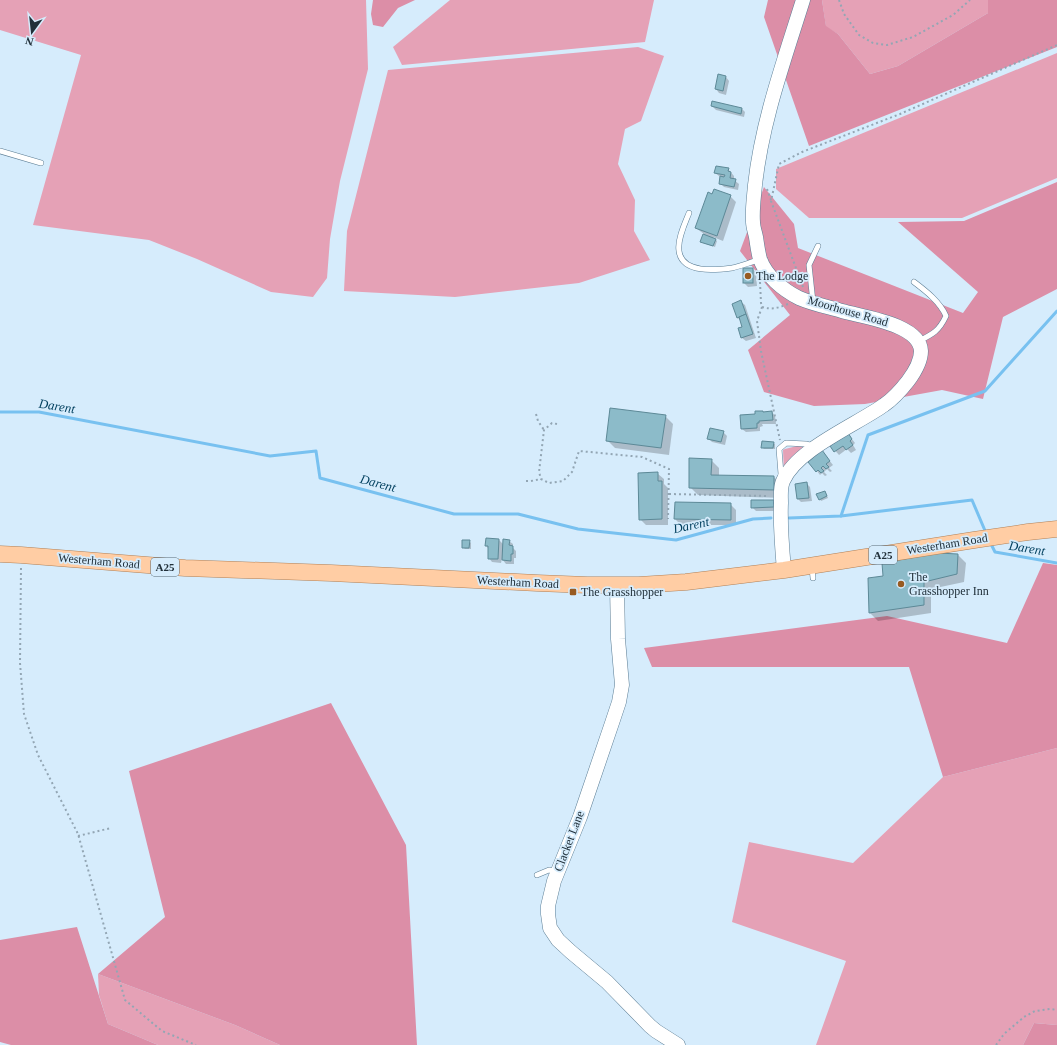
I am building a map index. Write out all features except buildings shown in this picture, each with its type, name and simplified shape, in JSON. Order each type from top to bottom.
[{"type":"main road","name":"Westerham Road","points":[[0,554],[185,568],[617,585],[686,582],[784,570],[812,572],[988,538],[1057,529]]},
{"type":"street","name":"Moorhouse Road","points":[[803,0],[774,92],[758,159],[754,194],[753,222],[760,259],[765,269],[772,277],[786,290],[798,297],[842,311],[892,323],[909,332],[918,341]]},
{"type":"street","points":[[784,570],[780,516],[781,492],[783,481],[790,469],[816,447],[885,405],[902,389],[914,374],[919,362],[921,351],[918,341]]},
{"type":"street","name":"Clacket Lane","points":[[617,585],[618,644],[622,692],[580,817],[557,871],[548,906],[549,921],[550,928],[564,946],[607,982],[656,1032],[678,1045]]},
{"type":"lane","points":[[0,151],[41,163]]},
{"type":"lane","points":[[689,212],[679,243],[678,251],[684,262],[689,266],[702,269],[733,268],[760,259]]},
{"type":"lane","points":[[811,302],[810,265],[818,246]]},
{"type":"lane","points":[[914,282],[927,292],[943,310],[946,316],[942,324],[935,332],[918,341]]},
{"type":"lane","points":[[783,481],[779,449],[786,443],[806,444],[816,447]]},
{"type":"lane","points":[[536,875],[549,870],[557,871]]},
{"type":"path","points":[[839,0],[844,14],[859,35],[873,44],[887,45],[913,37],[953,15],[970,0]]},
{"type":"path","points":[[811,302],[771,201],[779,164],[802,152],[900,114],[1057,45]]},
{"type":"path","points":[[762,307],[757,321],[761,351],[770,398],[782,446]]},
{"type":"path","points":[[536,414],[538,421],[544,430],[539,472],[541,479]]},
{"type":"path","points":[[544,430],[552,423],[557,424]]},
{"type":"path","points":[[526,481],[541,479],[548,483],[563,481],[572,472],[579,451],[642,457],[669,469],[668,519]]},
{"type":"path","points":[[669,494],[768,496]]},
{"type":"path","points":[[21,555],[20,663],[24,714],[38,755],[78,836],[125,1000],[162,1031],[196,1045]]},
{"type":"path","points":[[78,836],[111,828]]},
{"type":"path","points":[[996,1045],[1004,1034],[1024,1017],[1035,1011],[1050,1009],[1057,1010]]},
{"type":"shaded area","points":[[0,0],[366,0],[368,69],[340,181],[330,239],[327,278],[313,297],[271,292],[197,259],[149,240],[33,225],[81,55],[0,30]]},
{"type":"shaded area","points":[[373,0],[415,0],[398,8],[383,27],[373,25],[371,14]]},
{"type":"shaded area","points":[[450,0],[654,0],[645,42],[402,65],[393,47]]},
{"type":"shaded area","points":[[768,0],[822,0],[826,26],[838,34],[870,74],[898,66],[988,13],[988,0],[1057,0],[1057,47],[809,146],[764,17]]},
{"type":"shaded area","points":[[822,0],[988,0],[988,13],[898,66],[870,74],[838,34],[826,27]]},
{"type":"shaded area","points":[[638,47],[664,56],[641,121],[625,129],[618,164],[635,200],[634,231],[650,260],[579,283],[455,297],[344,291],[347,231],[388,70]]},
{"type":"shaded area","points":[[1057,53],[1057,178],[962,218],[809,218],[776,189],[776,169]]},
{"type":"shaded area","points":[[1057,182],[1057,289],[1003,317],[983,399],[942,390],[865,404],[814,406],[764,392],[748,350],[790,315],[740,251],[764,187],[794,224],[798,248],[963,313],[978,292],[898,222],[964,221]]},
{"type":"shaded area","points":[[801,445],[805,448],[784,472],[783,450]]},
{"type":"shaded area","points":[[1043,563],[1057,565],[1057,748],[943,777],[909,667],[652,667],[644,648],[887,616],[1007,643]]},
{"type":"shaded area","points":[[331,703],[406,845],[417,1045],[280,1045],[235,1025],[98,974],[165,917],[129,771]]},
{"type":"shaded area","points":[[1057,748],[1057,1025],[1034,1023],[1023,1045],[816,1045],[846,961],[732,922],[749,842],[853,863],[943,777]]},
{"type":"shaded area","points":[[77,927],[108,1024],[158,1045],[11,1045],[0,1042],[0,940]]},
{"type":"shaded area","points":[[98,974],[235,1025],[280,1045],[158,1045],[108,1024],[99,995]]},
{"type":"shaded area","points":[[1034,1023],[1057,1025],[1057,1045],[1023,1045]]},
{"type":"waterway","points":[[841,516],[868,435],[985,391],[1057,311]]},
{"type":"waterway","name":"Darent","points":[[0,412],[39,412],[270,456],[316,451],[320,478],[454,514],[518,514],[578,529],[676,540],[753,519],[771,518]]},
{"type":"waterway","name":"Darent","points":[[789,518],[841,516],[972,500],[986,533]]},
{"type":"waterway","name":"Darent","points":[[990,542],[995,552],[1057,563]]},
{"type":"place","name":"The Lodge","points":[[748,276]]},
{"type":"place","name":"The Grasshopper Inn","points":[[901,584]]},
{"type":"place","name":"The Grasshopper","points":[[573,592]]}]
